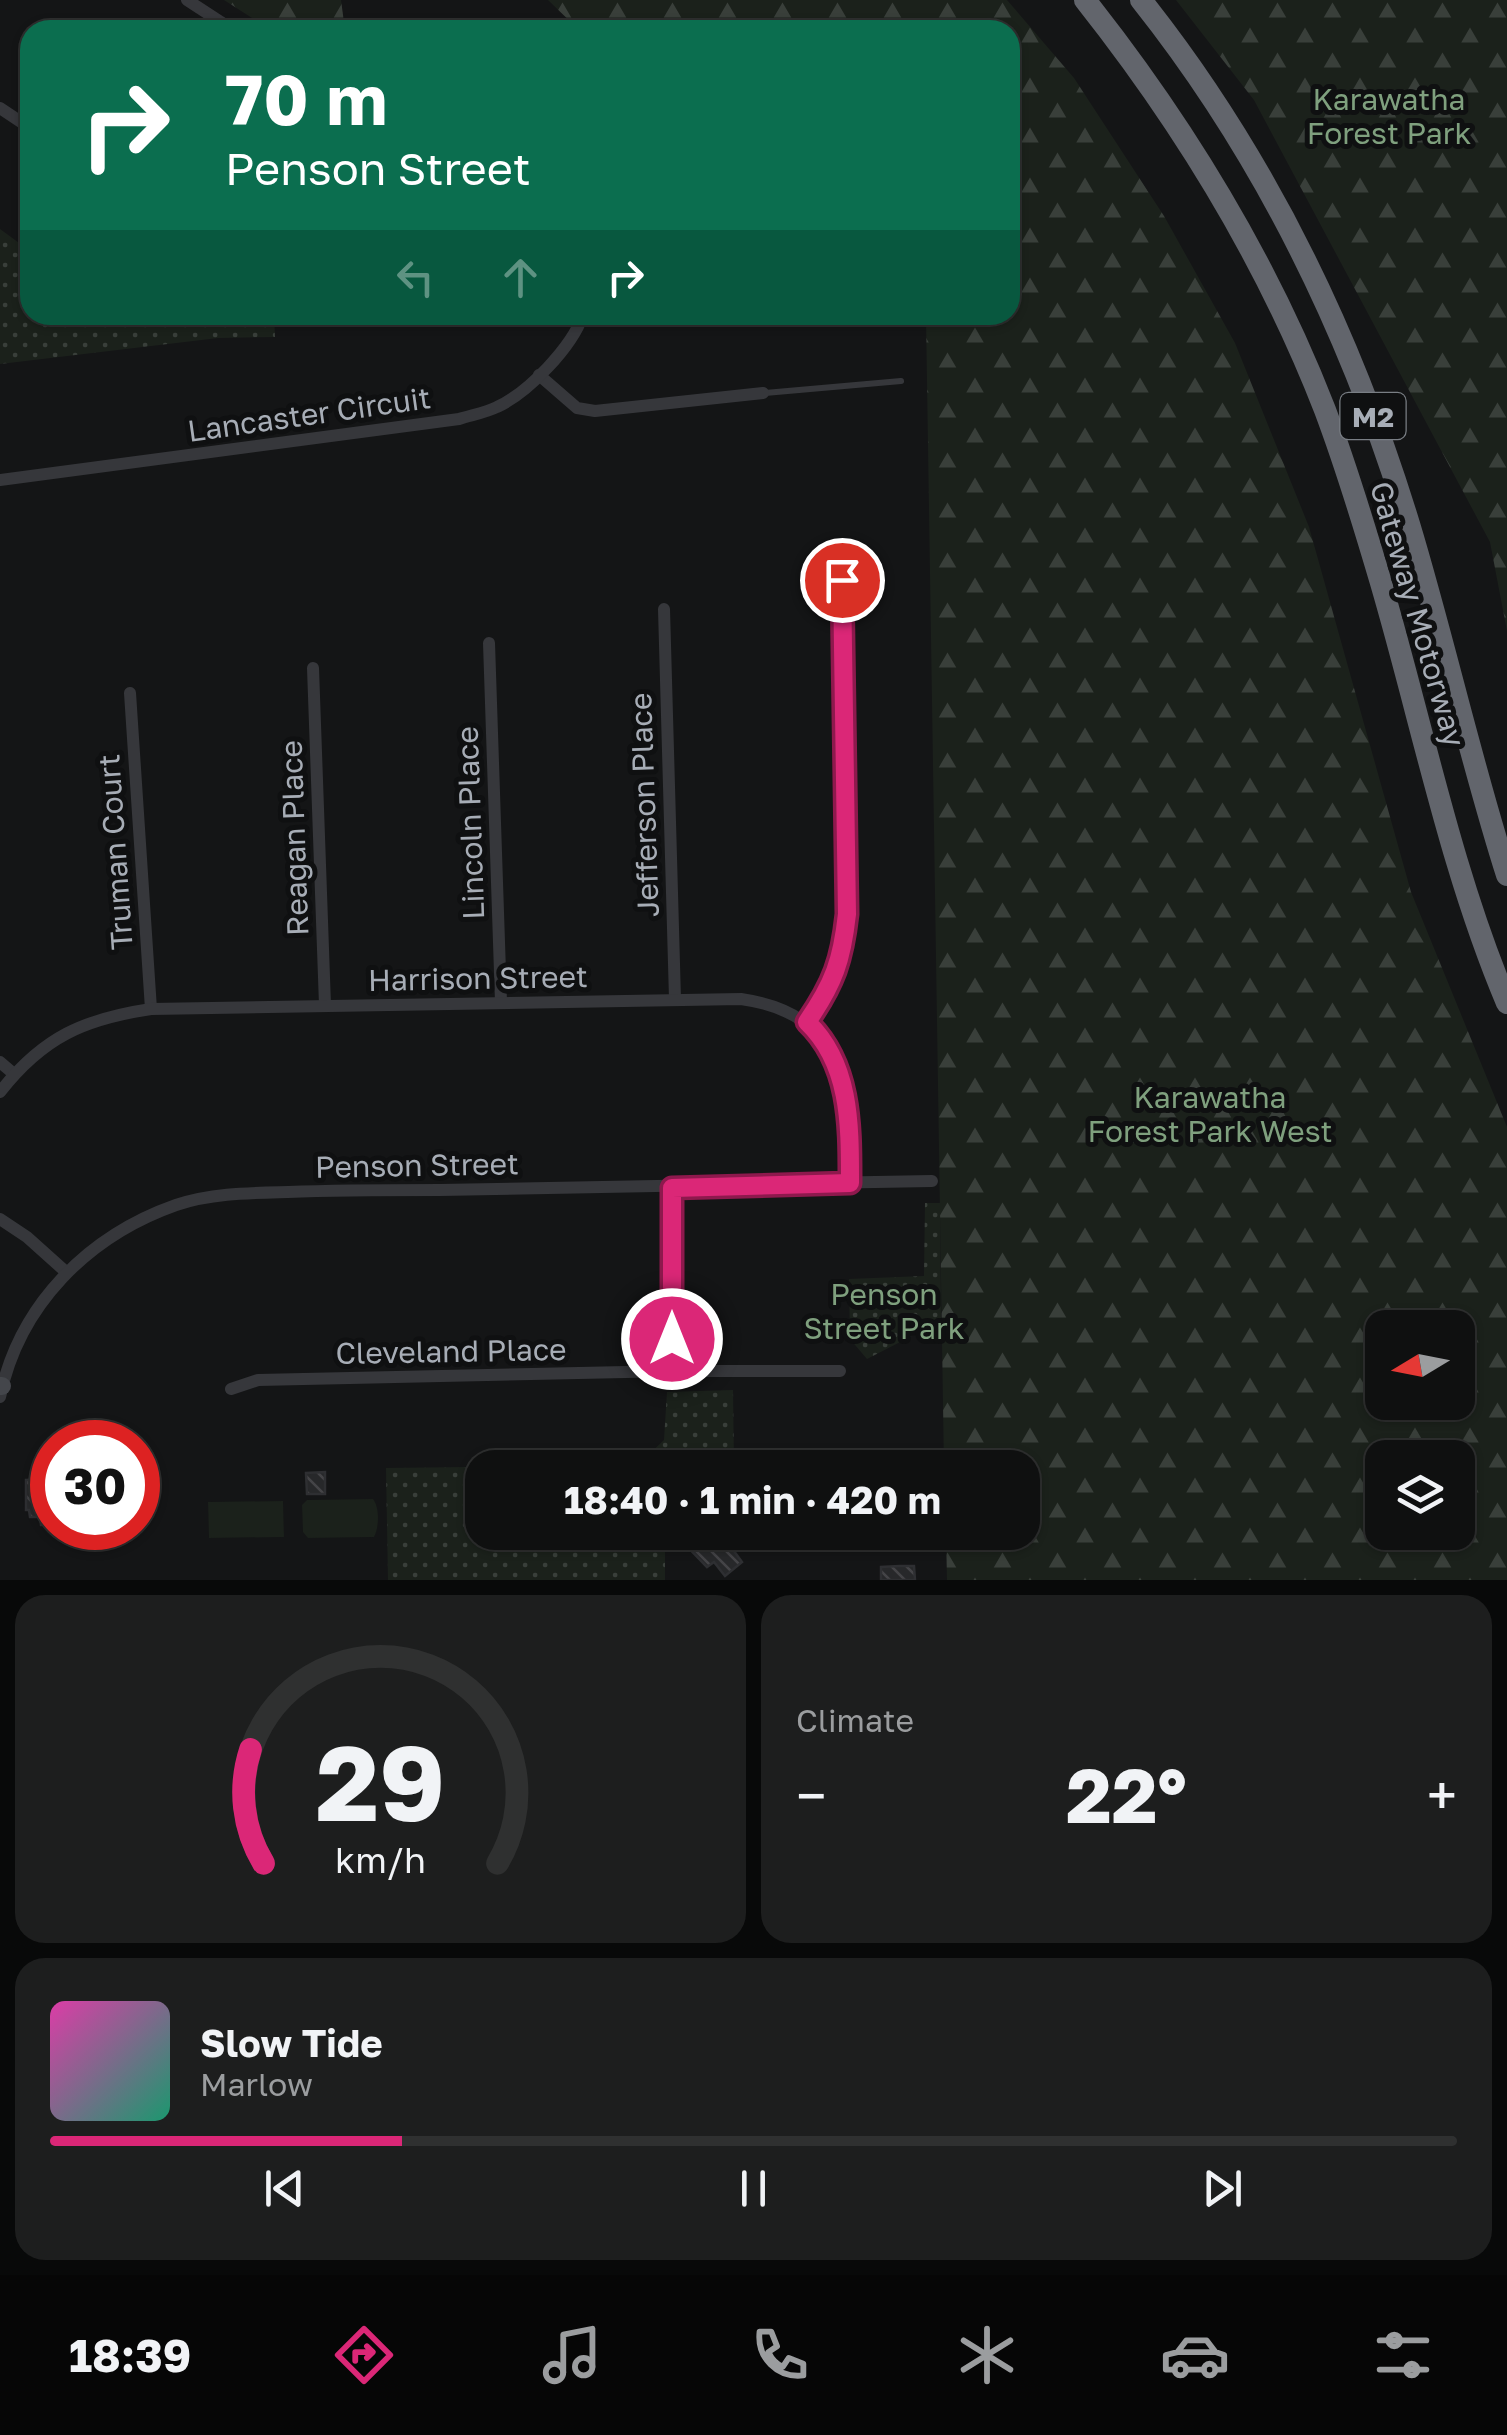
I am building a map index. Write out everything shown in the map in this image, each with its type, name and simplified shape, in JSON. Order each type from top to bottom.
[{"type":"highway","name":"Gateway Motorway","points":[[1085,0],[1176,122],[1216,188],[1259,264],[1312,379],[1382,585],[1457,859],[1507,1003]]},
{"type":"highway","name":"Gateway Motorway","points":[[1141,0],[1230,124],[1272,195],[1318,284],[1358,376],[1408,521],[1507,874]]},
{"type":"street","points":[[187,0],[218,20]]},
{"type":"street","name":"Lancaster Circuit","points":[[0,480],[459,418],[496,408],[514,397],[561,351],[579,325]]},
{"type":"street","points":[[539,375],[577,408],[595,411],[764,393]]},
{"type":"street","points":[[842,580],[847,914],[833,980],[807,1022],[825,1042],[845,1090],[850,1183]]},
{"type":"street","name":"Jefferson Place","points":[[664,609],[674,1000]]},
{"type":"street","name":"Lincoln Place","points":[[490,643],[500,1002]]},
{"type":"street","name":"Reagan Place","points":[[314,668],[325,1005]]},
{"type":"street","name":"Truman Court","points":[[130,693],[152,1008]]},
{"type":"street","name":"Harrison Street","points":[[0,1092],[48,1044],[84,1024],[152,1008],[723,998],[755,1000],[807,1022]]},
{"type":"street","points":[[0,1062],[14,1074]]},
{"type":"street","name":"Penson Street","points":[[1,1390],[27,1327],[66,1272],[114,1235],[179,1204],[234,1193],[932,1181]]},
{"type":"street","points":[[672,1188],[673,1371]]},
{"type":"street","points":[[0,1219],[27,1236],[66,1272]]},
{"type":"street","name":"Cleveland Place","points":[[231,1390],[258,1380],[840,1371]]},
{"type":"lane","points":[[764,393],[901,381]]},
{"type":"green space","points":[[224,0],[341,0],[344,20],[255,20]]},
{"type":"green space","name":"Karawatha Forest Park West","points":[[548,0],[1007,0],[1074,78],[1164,216],[1235,343],[1309,527],[1411,892],[1507,1127],[1507,1580],[947,1580],[946,1550],[1040,1550],[1040,1450],[944,1450],[926,325],[1020,325],[1020,20],[569,20]]},
{"type":"green space","name":"Karawatha Forest Park","points":[[1176,0],[1507,0],[1507,631],[1490,542],[1254,100]]},
{"type":"green space","points":[[0,229],[20,244],[20,325],[274,325],[275,337],[218,338],[0,364]]},
{"type":"green space","name":"Penson Street Park","points":[[925,1203],[940,1203],[941,1321],[867,1359],[850,1339],[849,1279],[924,1276]]},
{"type":"green space","points":[[733,1390],[734,1450],[654,1450],[664,1440],[667,1392]]},
{"type":"green space","points":[[465,1467],[465,1550],[665,1550],[665,1580],[388,1580],[386,1468]]},
{"type":"green space","points":[[373,1499],[378,1518],[374,1537],[308,1538],[303,1532],[302,1505],[307,1500]]},
{"type":"green space","points":[[283,1501],[284,1537],[209,1538],[208,1502]]},
{"type":"building","points":[[325,1472],[325,1494],[307,1494],[306,1473]]},
{"type":"building","points":[[26,1480],[30,1480],[30,1517],[26,1510]]},
{"type":"building","points":[[691,1550],[733,1550],[742,1562],[725,1576],[714,1562],[707,1567]]},
{"type":"building","points":[[914,1566],[915,1580],[881,1580],[881,1567]]},
{"type":"route","points":[[672,1339],[672,1188],[850,1183],[845,1090],[825,1042],[807,1022],[833,980],[847,914],[842,580]]}]
